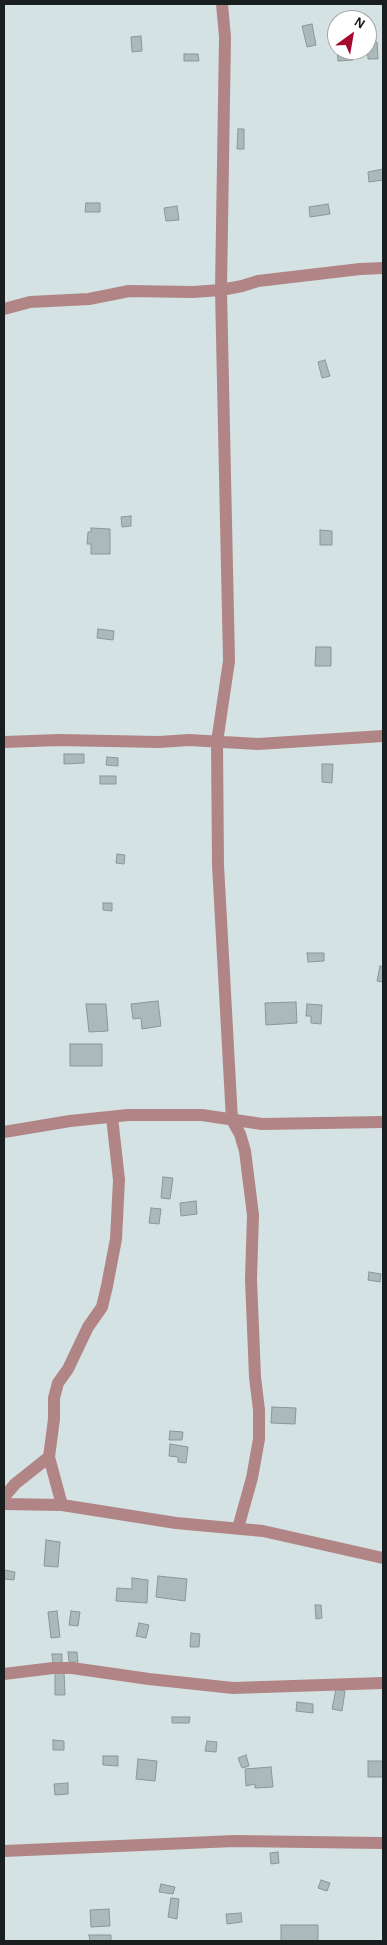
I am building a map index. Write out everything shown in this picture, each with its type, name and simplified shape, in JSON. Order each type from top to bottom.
[{"type":"street","points":[[222,4],[225,37],[220,290],[229,661],[217,742],[218,865],[232,1120],[240,1134],[245,1151],[253,1215],[251,1279],[255,1377],[259,1410],[259,1439],[252,1478],[238,1528]]},
{"type":"street","points":[[4,309],[30,302],[90,299],[129,290],[193,292],[220,290],[258,281],[360,268],[383,268]]},
{"type":"street","points":[[4,742],[59,740],[258,744],[383,736]]},
{"type":"street","points":[[4,1132],[62,1122],[112,1117],[202,1115],[262,1124],[383,1122]]},
{"type":"street","points":[[62,1505],[49,1457],[54,1419],[54,1398],[58,1384],[68,1369],[88,1327],[102,1307],[116,1239],[119,1180],[112,1117]]},
{"type":"street","points":[[4,1497],[15,1484],[49,1457]]},
{"type":"street","points":[[4,1504],[62,1505],[176,1523],[263,1531],[383,1558]]},
{"type":"street","points":[[4,1674],[53,1668],[72,1668],[233,1688],[383,1683]]},
{"type":"street","points":[[4,1851],[234,1841],[383,1843]]},
{"type":"building","points":[[312,24],[316,45],[307,47],[302,26]]},
{"type":"building","points":[[141,36],[142,51],[132,52],[131,37]]},
{"type":"building","points":[[184,54],[198,54],[199,61],[184,61]]},
{"type":"building","points":[[238,129],[244,129],[244,149],[237,149]]},
{"type":"building","points":[[383,169],[383,180],[369,182],[368,172]]},
{"type":"building","points":[[86,203],[100,203],[100,212],[85,212]]},
{"type":"building","points":[[328,204],[330,214],[310,217],[309,207]]},
{"type":"building","points":[[177,206],[179,220],[166,221],[164,208]]},
{"type":"building","points":[[325,360],[330,376],[322,378],[318,362]]},
{"type":"building","points":[[131,516],[131,526],[122,527],[121,517]]},
{"type":"building","points":[[91,528],[110,529],[110,554],[91,554],[91,544],[87,544],[88,532],[91,532]]},
{"type":"building","points":[[320,530],[332,531],[332,545],[320,545]]},
{"type":"building","points":[[98,629],[114,631],[113,640],[97,638]]},
{"type":"building","points":[[316,647],[331,647],[331,666],[315,666]]},
{"type":"building","points":[[64,754],[84,754],[84,763],[64,764]]},
{"type":"building","points":[[107,757],[118,758],[118,766],[106,765]]},
{"type":"building","points":[[322,764],[333,764],[332,783],[322,782]]},
{"type":"building","points":[[100,776],[116,776],[116,784],[100,784]]},
{"type":"building","points":[[117,854],[125,855],[124,864],[116,863]]},
{"type":"building","points":[[103,903],[112,903],[112,911],[103,910]]},
{"type":"building","points":[[307,953],[324,953],[324,961],[308,962]]},
{"type":"building","points":[[380,966],[383,967],[383,982],[377,981]]},
{"type":"building","points":[[158,1001],[161,1026],[142,1029],[141,1018],[133,1019],[131,1004]]},
{"type":"building","points":[[296,1002],[297,1023],[266,1025],[265,1003]]},
{"type":"building","points":[[86,1004],[106,1004],[108,1031],[89,1032]]},
{"type":"building","points":[[307,1004],[322,1005],[321,1024],[311,1023],[311,1016],[306,1016]]},
{"type":"building","points":[[70,1044],[102,1044],[102,1066],[70,1066]]},
{"type":"building","points":[[163,1177],[173,1178],[170,1199],[161,1198]]},
{"type":"building","points":[[196,1201],[197,1214],[181,1216],[180,1203]]},
{"type":"building","points":[[151,1208],[161,1209],[159,1224],[149,1223]]},
{"type":"building","points":[[369,1272],[381,1274],[380,1282],[368,1280]]},
{"type":"building","points":[[272,1407],[296,1408],[295,1424],[271,1423]]},
{"type":"building","points":[[170,1431],[183,1432],[182,1440],[169,1440]]},
{"type":"building","points":[[170,1444],[188,1447],[186,1463],[178,1462],[178,1457],[169,1456]]},
{"type":"building","points":[[46,1540],[60,1542],[58,1567],[44,1566]]},
{"type":"building","points":[[4,1570],[15,1572],[14,1580],[4,1579]]},
{"type":"building","points":[[158,1576],[187,1579],[185,1601],[156,1597]]},
{"type":"building","points":[[132,1578],[148,1580],[147,1603],[116,1601],[117,1588],[132,1589]]},
{"type":"building","points":[[315,1605],[321,1605],[322,1618],[316,1619]]},
{"type":"building","points":[[57,1611],[60,1637],[51,1638],[48,1612]]},
{"type":"building","points":[[71,1611],[80,1612],[78,1626],[69,1625]]},
{"type":"building","points":[[139,1623],[149,1625],[146,1638],[136,1636]]},
{"type":"building","points":[[191,1633],[200,1634],[199,1647],[190,1647]]},
{"type":"building","points":[[68,1652],[77,1652],[78,1662],[69,1662]]},
{"type":"building","points":[[52,1654],[62,1654],[62,1662],[53,1663]]},
{"type":"building","points":[[55,1672],[64,1672],[65,1695],[55,1695]]},
{"type":"building","points":[[336,1689],[345,1691],[342,1711],[332,1709]]},
{"type":"building","points":[[297,1702],[313,1704],[313,1713],[296,1711]]},
{"type":"building","points":[[172,1717],[190,1717],[189,1723],[172,1723]]},
{"type":"building","points":[[53,1740],[64,1741],[64,1750],[53,1750]]},
{"type":"building","points":[[207,1741],[217,1742],[216,1752],[205,1751]]},
{"type":"building","points":[[246,1755],[249,1766],[242,1768],[238,1758]]},
{"type":"building","points":[[103,1756],[118,1756],[118,1766],[103,1765]]},
{"type":"building","points":[[138,1759],[157,1761],[155,1781],[136,1779]]},
{"type":"building","points":[[368,1761],[383,1761],[383,1777],[368,1777]]},
{"type":"building","points":[[271,1767],[273,1787],[255,1788],[255,1784],[246,1786],[245,1769]]},
{"type":"building","points":[[68,1783],[68,1794],[55,1795],[54,1784]]},
{"type":"building","points":[[278,1852],[279,1863],[271,1864],[270,1853]]},
{"type":"building","points":[[321,1880],[330,1883],[327,1891],[318,1888]]},
{"type":"building","points":[[161,1884],[175,1887],[173,1894],[159,1892]]},
{"type":"building","points":[[171,1898],[179,1899],[177,1919],[168,1917]]},
{"type":"building","points":[[109,1909],[110,1926],[91,1927],[90,1910]]},
{"type":"building","points":[[241,1913],[242,1922],[227,1924],[226,1914]]},
{"type":"building","points":[[281,1925],[318,1925],[318,1941],[281,1941]]},
{"type":"building","points":[[89,1935],[111,1935],[111,1941],[90,1941]]}]
